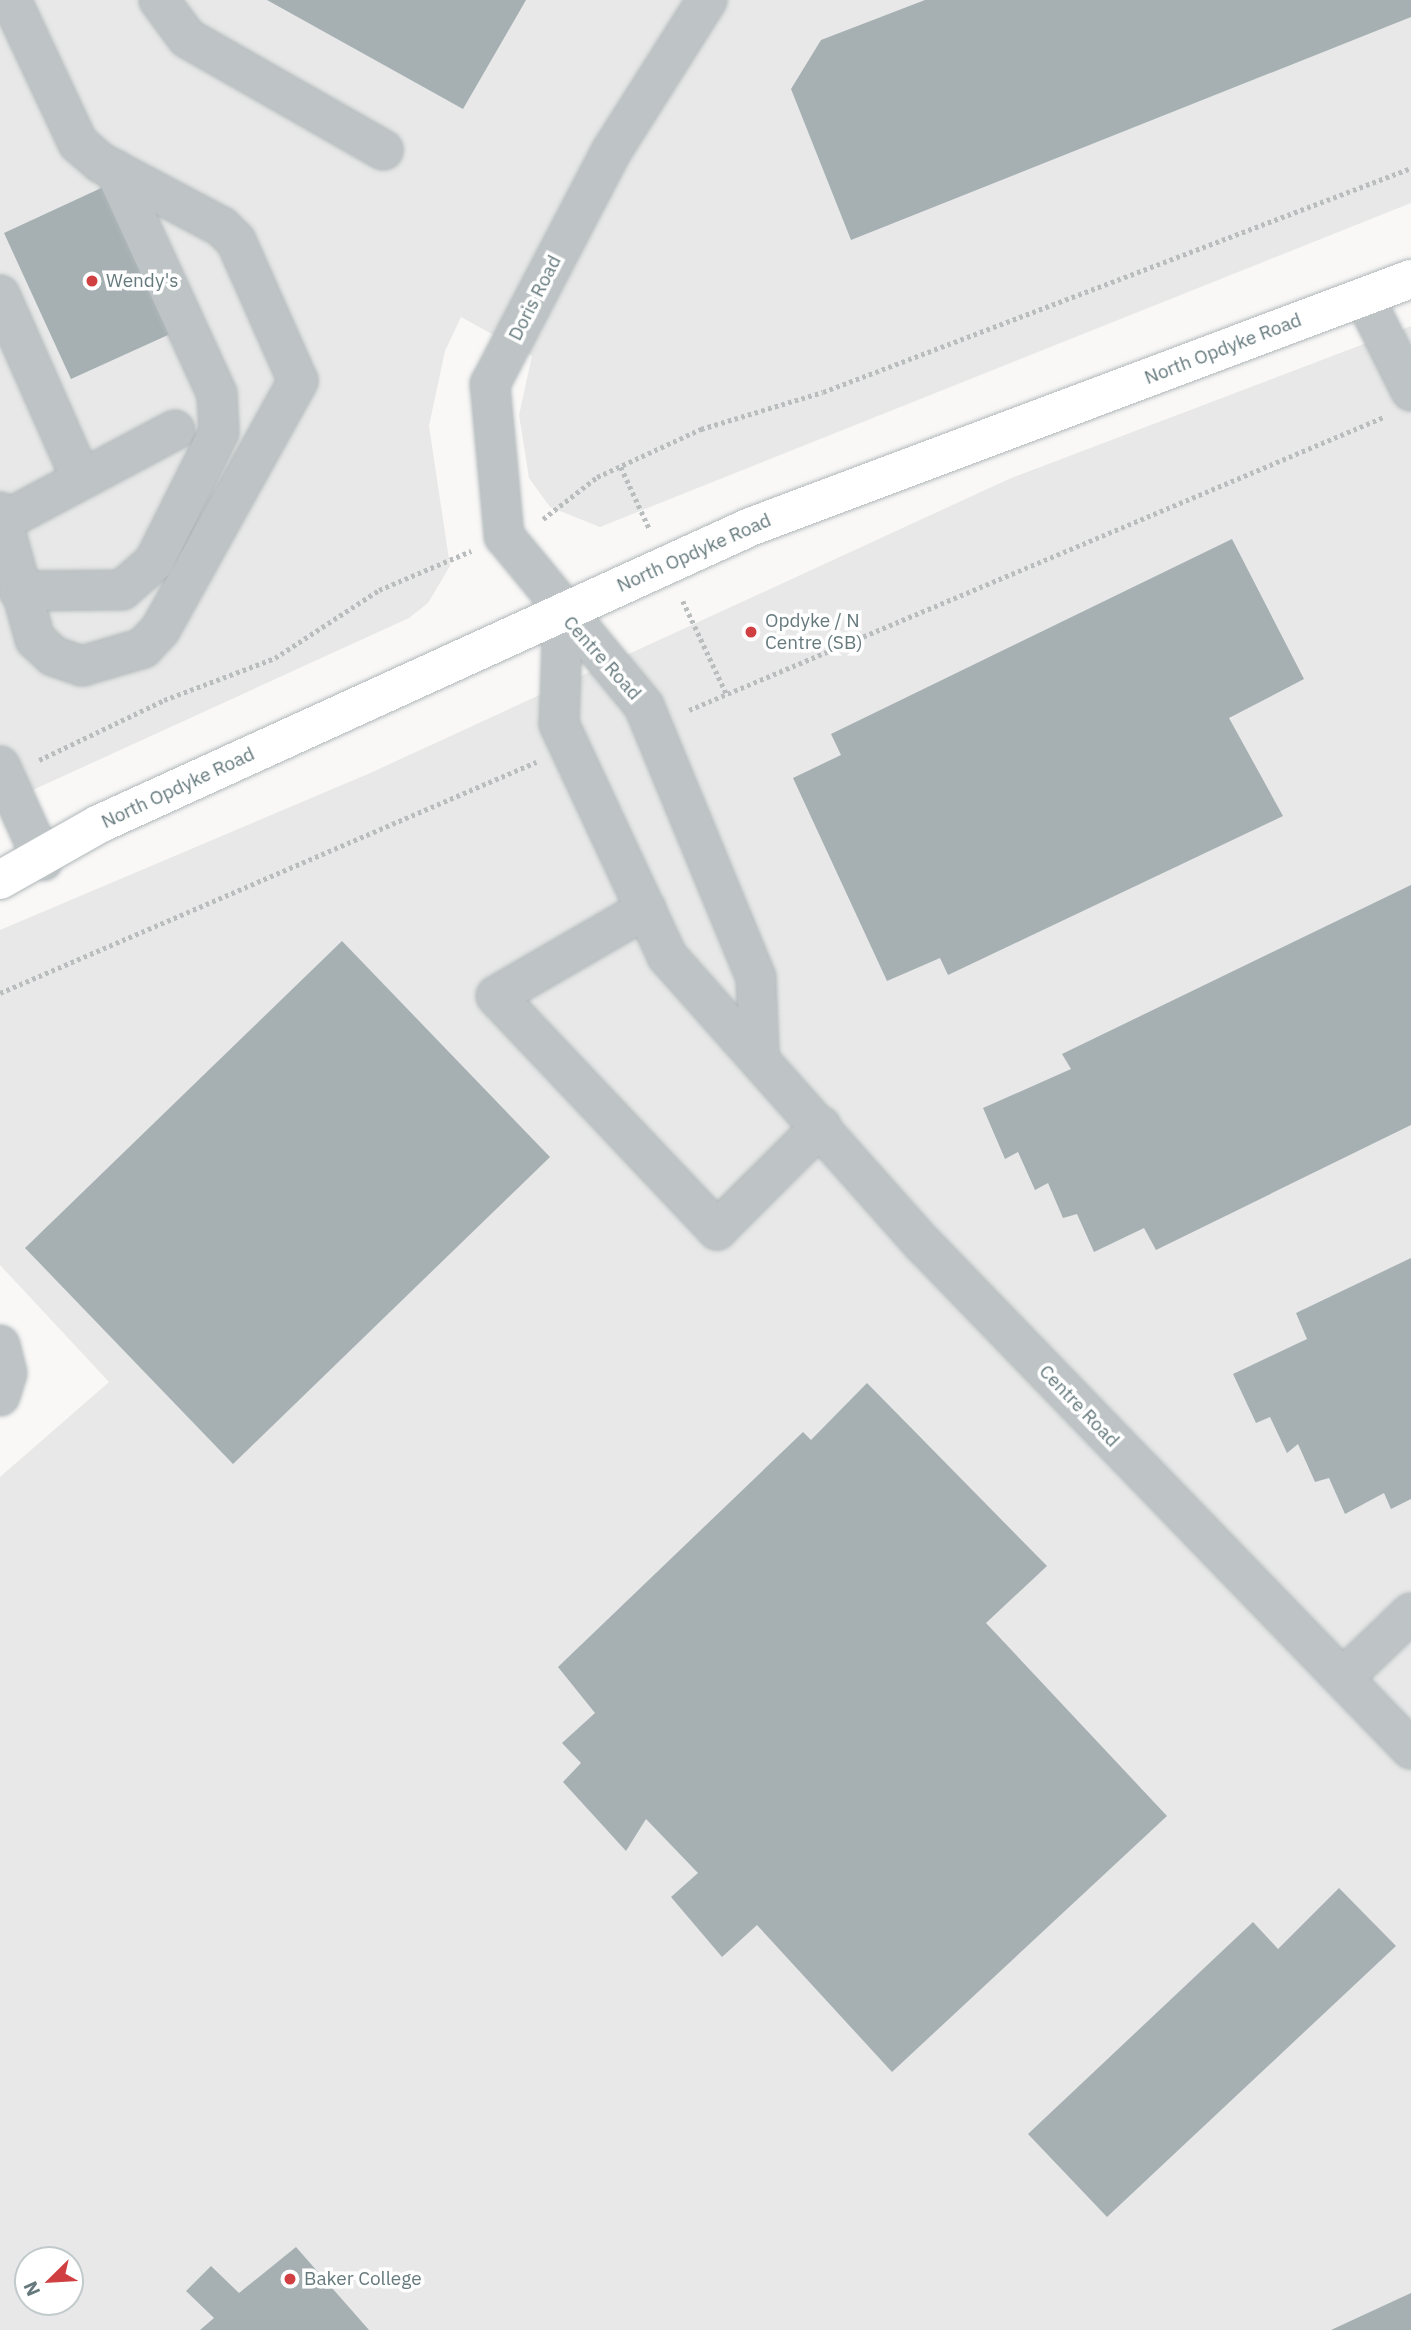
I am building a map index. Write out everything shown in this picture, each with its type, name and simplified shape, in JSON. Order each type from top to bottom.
[{"type":"main road","name":"North Opdyke Road","points":[[0,880],[43,861],[99,824],[750,527],[1411,279]]},
{"type":"street","points":[[11,0],[78,143],[114,169],[222,227],[236,241],[298,381],[160,630],[143,649],[82,666],[52,656],[35,639],[19,591],[1,519],[80,476],[175,430]]},
{"type":"street","points":[[159,0],[187,38],[383,150]]},
{"type":"street","name":"Doris Road","points":[[563,611],[504,536],[490,384],[612,150],[707,0]]},
{"type":"street","points":[[19,591],[122,590],[153,562],[219,432],[217,394],[114,169]]},
{"type":"street","points":[[0,295],[80,476]]},
{"type":"street","points":[[1364,297],[1405,401]]},
{"type":"street","name":"Centre Road","points":[[563,611],[644,706],[757,978],[759,1052]]},
{"type":"street","name":"Centre Road","points":[[563,611],[559,724],[667,956],[759,1052],[924,1245],[1411,1749]]},
{"type":"street","points":[[14,766],[43,861]]},
{"type":"street","points":[[646,909],[496,996],[717,1230],[821,1126]]},
{"type":"street","points":[[0,1345],[7,1373],[0,1396]]},
{"type":"street","points":[[1343,1678],[1411,1613]]},
{"type":"path","points":[[554,514],[597,477],[701,429],[823,392],[1411,168]]},
{"type":"path","points":[[652,726],[1405,401]]},
{"type":"path","points":[[14,766],[164,700],[275,658],[379,590],[454,559]]},
{"type":"path","points":[[0,993],[570,747]]},
{"type":"shaded area","points":[[0,0],[1411,0],[1411,203],[600,527],[550,507],[529,478],[519,415],[532,356],[461,317],[445,351],[429,426],[450,566],[428,603],[409,618],[0,805]]},
{"type":"shaded area","points":[[1411,326],[1411,2330],[0,2330],[0,1477],[109,1382],[0,1265],[0,930],[368,774],[1009,479]]},
{"type":"building","points":[[267,0],[526,0],[463,109]]},
{"type":"building","points":[[925,0],[1411,0],[1411,17],[851,240],[791,89],[821,40]]},
{"type":"building","name":"Wendy's","points":[[112,183],[179,330],[71,379],[4,233]]},
{"type":"building","points":[[1232,539],[1304,679],[1229,718],[1283,816],[948,975],[940,958],[887,981],[793,778],[841,755],[831,734]]},
{"type":"building","points":[[1411,885],[1411,1125],[1156,1250],[1144,1228],[1094,1252],[1077,1214],[1063,1218],[1048,1183],[1035,1190],[1018,1152],[1005,1159],[983,1108],[1071,1069],[1062,1054]]},
{"type":"building","points":[[342,941],[550,1157],[233,1464],[25,1248]]},
{"type":"building","points":[[1411,1258],[1411,1499],[1391,1509],[1384,1493],[1345,1514],[1329,1478],[1315,1482],[1298,1444],[1287,1453],[1270,1417],[1256,1423],[1233,1374],[1307,1339],[1296,1313]]},
{"type":"building","points":[[867,1383],[1047,1566],[986,1623],[1167,1816],[892,2072],[757,1925],[722,1957],[671,1897],[698,1873],[646,1819],[626,1851],[563,1782],[581,1763],[562,1743],[595,1713],[558,1667],[803,1432],[811,1440]]},
{"type":"building","points":[[1339,1888],[1396,1946],[1107,2217],[1028,2134],[1253,1922],[1278,1949]]},
{"type":"building","name":"Baker College","points":[[296,2247],[369,2330],[200,2330],[214,2318],[186,2291],[211,2266],[239,2293]]},
{"type":"building","points":[[1411,2293],[1411,2330],[1331,2330]]},
{"type":"place","name":"Wendy's","points":[[92,281]]},
{"type":"place","name":"Opdyke / N Centre (SB)","points":[[751,632]]},
{"type":"place","name":"Baker College","points":[[290,2279]]}]
